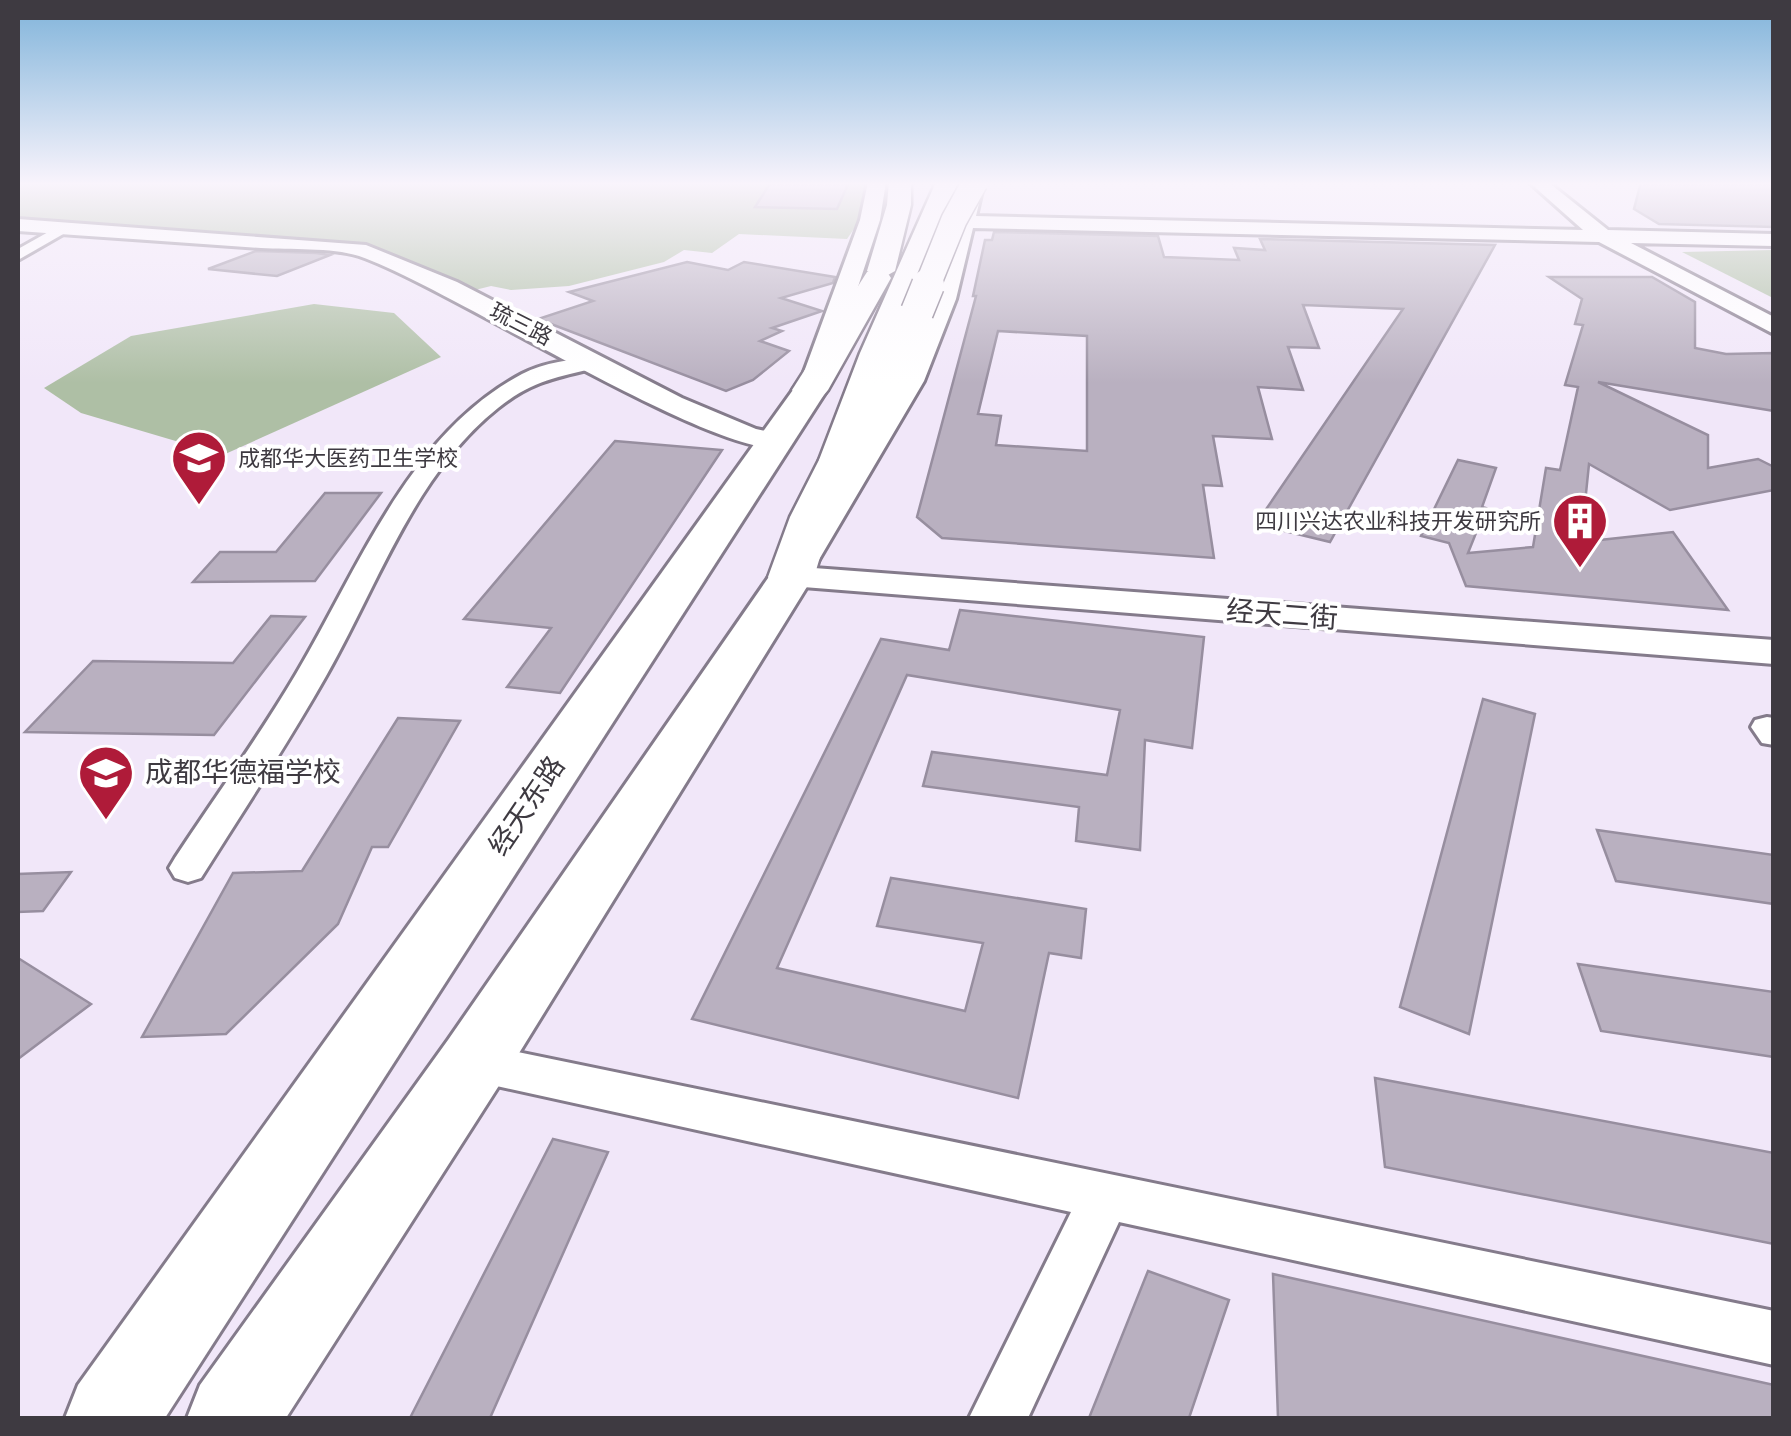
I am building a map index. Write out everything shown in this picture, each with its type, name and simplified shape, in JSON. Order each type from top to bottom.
[{"type":"highway","points":[[881,271],[886,249]]},
{"type":"highway","name":"经天东路","points":[[810,390],[892,249]]},
{"type":"highway","points":[[839,460],[876,353],[919,249]]},
{"type":"highway","points":[[792,577],[812,517],[839,460],[889,378],[942,249]]},
{"type":"main road","name":"经天东路","points":[[112,1418],[810,390]]},
{"type":"main road","points":[[233,1418],[474,1062],[792,577]]},
{"type":"street","name":"琉三路","points":[[360,249],[449,287],[672,404],[750,438],[775,441]]},
{"type":"street","points":[[810,390],[860,249]]},
{"type":"street","points":[[792,577],[911,381],[946,299],[958,249]]},
{"type":"street","points":[[1627,249],[1774,327]]},
{"type":"street","points":[[188,868],[311,674],[401,509],[448,446],[499,399],[532,376],[596,362]]},
{"type":"street","name":"经天二街","points":[[792,577],[1774,652]]},
{"type":"street","points":[[474,1062],[1774,1338]]},
{"type":"street","points":[[998,1418],[1106,1194]]},
{"type":"green space","points":[[381,249],[718,249],[712,253],[684,250],[664,262],[569,286],[511,290],[491,286],[471,291]]},
{"type":"green space","points":[[1773,250],[1773,298],[1682,252]]},
{"type":"green space","points":[[314,304],[394,313],[441,357],[223,455],[81,413],[44,388],[131,336]]},
{"type":"building","points":[[983,249],[1162,249],[1164,257],[1239,260],[1234,249],[1493,249],[1330,542],[1256,524],[1403,309],[1303,305],[1319,348],[1288,347],[1303,390],[1258,387],[1272,439],[1213,436],[1222,486],[1203,485],[1214,558],[942,538],[917,517]],"holes":[[[998,331],[1087,336],[1087,451],[996,445],[1001,416],[978,414]]]},
{"type":"building","points":[[256,251],[330,255],[277,276],[208,269]]},
{"type":"building","points":[[687,262],[728,270],[744,262],[835,277],[833,283],[781,298],[822,311],[772,328],[782,331],[760,341],[789,351],[753,380],[726,391],[538,319],[593,301],[569,292]]},
{"type":"building","points":[[1549,277],[1652,277],[1695,302],[1695,348],[1726,354],[1774,353],[1774,411],[1598,382],[1708,435],[1708,468],[1758,459],[1774,467],[1774,490],[1670,510],[1589,464],[1581,542],[1673,532],[1728,610],[1466,586],[1449,543],[1421,536],[1458,460],[1496,468],[1482,507],[1486,508],[1468,553],[1533,547],[1546,468],[1560,470],[1578,387],[1565,385],[1583,325],[1575,324],[1582,299]]},
{"type":"building","points":[[615,441],[722,450],[560,693],[507,687],[551,628],[464,619]]},
{"type":"building","points":[[325,493],[381,493],[315,581],[193,582],[220,552],[276,552]]},
{"type":"building","points":[[960,610],[1204,637],[1192,748],[1145,740],[1140,850],[1076,841],[1079,807],[923,786],[932,752],[1107,775],[1120,710],[907,675],[777,968],[965,1011],[983,943],[877,926],[891,878],[1086,909],[1081,958],[1049,953],[1018,1098],[692,1019],[881,639],[949,650]]},
{"type":"building","points":[[271,616],[305,617],[214,735],[25,732],[93,661],[233,663]]},
{"type":"building","points":[[1483,699],[1535,714],[1469,1034],[1400,1007]]},
{"type":"building","points":[[398,718],[460,721],[388,847],[372,847],[338,924],[226,1034],[142,1037],[233,873],[302,871]]},
{"type":"building","points":[[1597,830],[1774,855],[1774,904],[1616,881]]},
{"type":"building","points":[[71,872],[43,911],[18,912],[18,874]]},
{"type":"building","points":[[18,958],[91,1004],[18,1059]]},
{"type":"building","points":[[1578,964],[1774,992],[1774,1057],[1601,1031]]},
{"type":"building","points":[[1375,1078],[1774,1153],[1774,1244],[1385,1167]]},
{"type":"building","points":[[553,1139],[608,1152],[490,1418],[410,1418]]},
{"type":"building","points":[[1148,1271],[1229,1300],[1189,1418],[1089,1418]]},
{"type":"building","points":[[1273,1274],[1774,1385],[1774,1418],[1278,1418]]},
{"type":"place","name":"成都华大医药卫生学校","points":[[199,507]]},
{"type":"place","name":"四川兴达农业科技开发研究所","points":[[1580,570]]},
{"type":"place","name":"成都华德福学校","points":[[106,822]]}]
